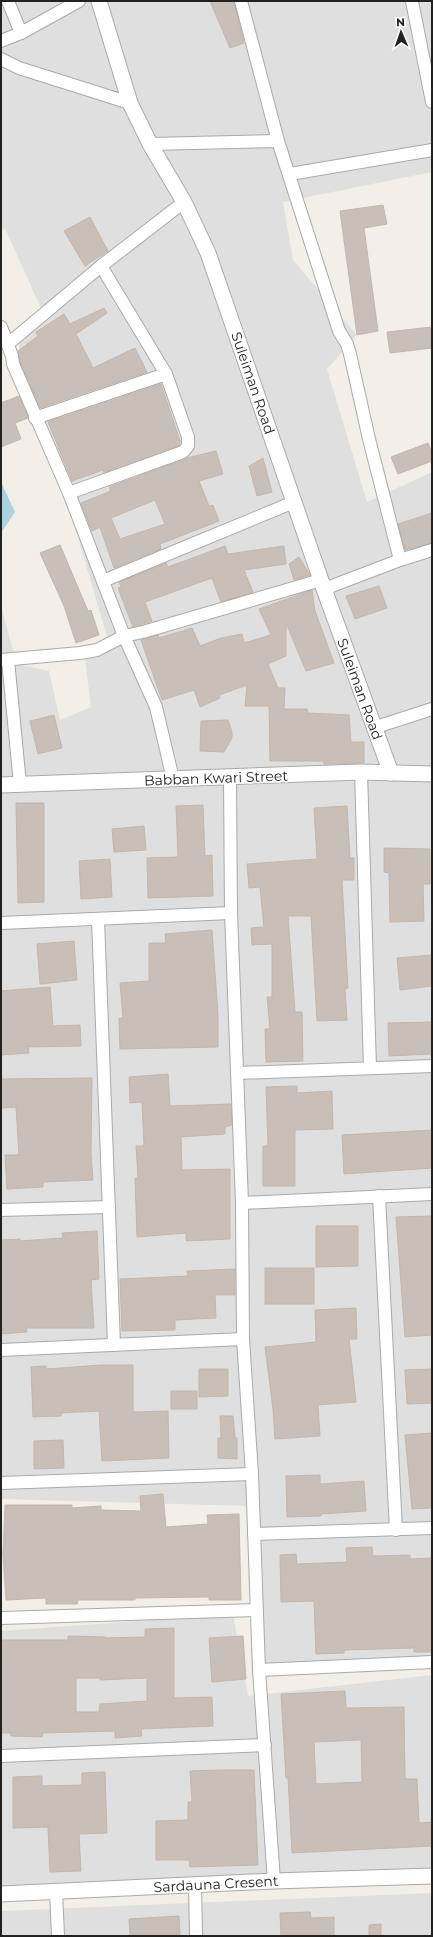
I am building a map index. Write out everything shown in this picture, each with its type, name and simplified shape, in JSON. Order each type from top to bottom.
[{"type":"street","points":[[8,1],[21,33]]},
{"type":"street","points":[[1,41],[21,33],[79,1]]},
{"type":"street","name":"Suleiman Road","points":[[99,1],[130,103],[150,144],[184,202],[208,253],[322,584],[373,728],[391,773]]},
{"type":"street","points":[[241,1],[278,141],[290,174],[339,331],[347,344],[368,439],[400,560]]},
{"type":"street","points":[[412,1],[432,102]]},
{"type":"street","points":[[1,59],[19,68],[130,103]]},
{"type":"street","points":[[150,144],[278,141]]},
{"type":"street","points":[[290,174],[432,150]]},
{"type":"street","points":[[8,344],[102,266],[184,202]]},
{"type":"street","points":[[69,493],[183,452],[188,446],[188,437],[166,374],[102,266]]},
{"type":"street","points":[[1,328],[8,344],[13,364],[35,418],[69,493],[124,636],[156,707],[173,779]]},
{"type":"street","points":[[35,418],[166,374]]},
{"type":"street","points":[[103,582],[294,502]]},
{"type":"street","points":[[20,784],[4,660],[97,650],[124,636],[322,584],[432,550]]},
{"type":"street","points":[[373,728],[432,709]]},
{"type":"street","points":[[361,772],[370,1068]]},
{"type":"street","name":"Babban Kwari Street","points":[[1,785],[361,772],[432,774]]},
{"type":"street","points":[[230,777],[231,913],[242,1203],[243,1339],[252,1474],[258,1670],[265,1745],[274,1881]]},
{"type":"street","points":[[1,923],[231,913]]},
{"type":"street","points":[[98,919],[114,1345]]},
{"type":"street","points":[[237,1073],[432,1066]]},
{"type":"street","points":[[242,1203],[432,1194]]},
{"type":"street","points":[[379,1196],[396,1530]]},
{"type":"street","points":[[1,1210],[109,1207]]},
{"type":"street","points":[[1,1350],[243,1339]]},
{"type":"street","points":[[1,1483],[252,1474]]},
{"type":"street","points":[[254,1534],[432,1528]]},
{"type":"street","points":[[1,1618],[256,1610]]},
{"type":"street","points":[[258,1670],[432,1662]]},
{"type":"street","points":[[1,1756],[265,1745]]},
{"type":"street","name":"Sardauna Cresent","points":[[1,1894],[195,1886],[274,1881],[432,1876]]},
{"type":"street","points":[[195,1886],[196,1936]]},
{"type":"street","points":[[56,1891],[58,1936]]},
{"type":"shaded area","points":[[1,1],[432,1],[432,172],[283,202],[293,260],[357,335],[327,369],[367,502],[432,472],[432,1658],[257,1672],[249,1506],[1,1499],[1,606],[17,664],[49,671],[60,720],[91,707],[85,658],[110,647],[44,421],[103,398],[102,380],[35,395],[22,368],[19,347],[22,331],[44,315],[5,228],[1,230]]},
{"type":"shaded area","points":[[233,1614],[248,1696],[432,1675],[432,1874],[1,1892],[1,1631]]},
{"type":"shaded area","points":[[432,1893],[432,1936],[1,1936],[1,1911]]},
{"type":"water","points":[[1,482],[15,512],[1,533]]},
{"type":"building","points":[[210,1],[234,1],[244,43],[230,48]]},
{"type":"building","points":[[383,205],[387,224],[364,228],[378,331],[357,335],[340,211]]},
{"type":"building","points":[[90,217],[108,251],[85,266],[64,231]]},
{"type":"building","points":[[104,308],[107,313],[76,334],[93,368],[135,348],[147,372],[40,408],[20,362],[18,351],[38,336],[36,332],[64,314],[70,324]]},
{"type":"building","points":[[432,327],[432,348],[390,353],[387,332]]},
{"type":"building","points":[[161,384],[180,441],[179,446],[104,473],[103,470],[72,481],[48,422]]},
{"type":"building","points":[[19,396],[28,417],[15,423],[21,439],[1,447],[1,403]]},
{"type":"building","points":[[428,443],[432,454],[432,461],[398,474],[391,457]]},
{"type":"building","points":[[216,451],[223,474],[199,481],[209,506],[213,505],[219,521],[160,544],[161,549],[114,568],[100,527],[92,531],[81,503],[111,491],[109,487],[187,458]],"holes":[[[155,500],[165,524],[120,539],[111,518]]]},
{"type":"building","points":[[263,458],[272,492],[257,496],[249,466]]},
{"type":"building","points":[[432,513],[432,543],[405,550],[398,524]]},
{"type":"building","points":[[60,545],[88,611],[91,610],[99,635],[76,643],[64,606],[40,553]]},
{"type":"building","points":[[225,546],[228,554],[284,546],[286,564],[244,570],[253,592],[221,602],[212,578],[145,602],[152,621],[133,627],[118,588],[121,587],[119,582],[166,563],[168,567]]},
{"type":"building","points":[[299,557],[310,575],[294,580],[289,564]]},
{"type":"building","points":[[379,586],[387,608],[355,619],[346,596]]},
{"type":"building","points":[[312,590],[315,611],[334,663],[306,671],[286,623],[286,656],[268,664],[278,688],[285,688],[284,709],[307,709],[308,713],[349,715],[351,742],[364,742],[364,763],[324,764],[323,761],[270,761],[269,706],[245,706],[247,685],[219,695],[220,698],[200,707],[194,690],[162,700],[141,640],[158,635],[159,638],[192,628],[200,646],[221,638],[242,634],[244,643],[271,635],[259,609]]},
{"type":"building","points":[[54,715],[62,748],[38,754],[30,721]]},
{"type":"building","points":[[228,720],[232,732],[232,738],[224,752],[200,751],[201,721]]},
{"type":"building","points":[[16,803],[44,803],[44,902],[18,903]]},
{"type":"building","points":[[203,805],[205,856],[212,855],[213,896],[148,898],[147,858],[178,857],[176,806]]},
{"type":"building","points":[[347,806],[350,858],[354,858],[354,880],[342,880],[348,988],[345,989],[347,1020],[317,1021],[311,916],[288,916],[295,1012],[302,1012],[303,1061],[266,1062],[265,1029],[270,1029],[267,997],[272,997],[272,944],[252,945],[251,928],[264,927],[260,887],[249,888],[247,864],[317,859],[314,808]]},
{"type":"building","points":[[144,826],[146,850],[114,852],[112,829]]},
{"type":"building","points":[[384,848],[430,849],[430,884],[423,884],[424,921],[390,922],[389,873],[384,872]]},
{"type":"building","points":[[110,859],[112,897],[81,899],[79,861]]},
{"type":"building","points":[[212,930],[218,1015],[218,1047],[120,1049],[119,1018],[123,1018],[120,983],[149,981],[149,943],[166,943],[165,934]]},
{"type":"building","points":[[74,941],[77,980],[40,984],[37,944]]},
{"type":"building","points":[[432,955],[432,986],[400,990],[397,958]]},
{"type":"building","points":[[50,987],[53,1026],[80,1025],[81,1046],[28,1047],[29,1053],[1,1055],[1,991]]},
{"type":"building","points":[[432,1022],[432,1054],[389,1056],[388,1023]]},
{"type":"building","points":[[168,1074],[170,1106],[231,1104],[232,1125],[225,1127],[225,1134],[181,1137],[182,1170],[230,1169],[230,1239],[186,1241],[186,1233],[137,1237],[135,1178],[138,1178],[136,1146],[144,1146],[142,1102],[130,1103],[129,1077]]},
{"type":"building","points":[[92,1078],[91,1154],[93,1180],[43,1182],[43,1187],[7,1189],[5,1155],[19,1155],[16,1107],[1,1108],[1,1079]]},
{"type":"building","points":[[297,1086],[297,1093],[332,1091],[333,1129],[295,1130],[295,1186],[263,1186],[263,1146],[268,1146],[266,1087]]},
{"type":"building","points":[[432,1130],[432,1168],[344,1174],[342,1135]]},
{"type":"building","points":[[432,1216],[432,1335],[405,1337],[396,1217]]},
{"type":"building","points":[[316,1226],[358,1226],[358,1266],[316,1267]]},
{"type":"building","points":[[97,1231],[99,1279],[91,1280],[94,1328],[26,1328],[27,1332],[1,1334],[1,1240],[20,1239],[20,1241],[63,1238],[62,1233]]},
{"type":"building","points":[[265,1268],[314,1268],[314,1304],[265,1304]]},
{"type":"building","points":[[235,1269],[235,1295],[215,1295],[216,1318],[175,1320],[175,1330],[122,1331],[120,1279],[188,1276],[187,1271]]},
{"type":"building","points":[[356,1308],[357,1339],[349,1339],[356,1402],[318,1405],[320,1436],[275,1439],[273,1409],[265,1347],[316,1342],[315,1310]]},
{"type":"building","points":[[101,1365],[133,1365],[133,1412],[168,1411],[169,1458],[102,1461],[99,1411],[61,1413],[61,1416],[33,1417],[31,1367],[46,1366],[46,1369]]},
{"type":"building","points":[[199,1369],[228,1369],[228,1396],[199,1397]]},
{"type":"building","points":[[432,1369],[432,1403],[407,1404],[405,1370]]},
{"type":"building","points":[[171,1391],[197,1391],[197,1409],[171,1409]]},
{"type":"building","points":[[220,1416],[233,1416],[235,1438],[237,1438],[237,1459],[218,1458],[218,1438],[221,1438]]},
{"type":"building","points":[[432,1433],[432,1508],[412,1509],[405,1435]]},
{"type":"building","points":[[63,1440],[64,1468],[34,1469],[34,1441]]},
{"type":"building","points":[[320,1475],[320,1484],[364,1481],[366,1511],[321,1514],[321,1516],[287,1517],[286,1476]]},
{"type":"building","points":[[163,1494],[166,1527],[208,1524],[207,1515],[239,1514],[241,1600],[209,1600],[209,1597],[135,1598],[135,1600],[78,1600],[77,1604],[46,1604],[46,1598],[6,1600],[3,1554],[5,1505],[72,1505],[72,1508],[101,1506],[101,1510],[141,1511],[140,1496]]},
{"type":"building","points":[[372,1547],[373,1556],[410,1555],[410,1559],[432,1558],[432,1652],[414,1652],[414,1648],[344,1650],[344,1653],[316,1654],[314,1601],[281,1602],[280,1555],[296,1554],[297,1564],[347,1562],[346,1548]]},
{"type":"building","points":[[174,1628],[174,1698],[212,1697],[213,1726],[141,1729],[142,1736],[115,1738],[115,1731],[43,1733],[42,1737],[11,1736],[11,1733],[1,1733],[1,1640],[68,1640],[68,1636],[105,1638],[145,1637],[145,1629]],"holes":[[[76,1678],[100,1678],[100,1680],[147,1678],[147,1701],[100,1704],[99,1712],[76,1712]]]},
{"type":"building","points":[[243,1636],[246,1679],[212,1682],[209,1638]]},
{"type":"building","points":[[345,1691],[346,1708],[404,1707],[405,1779],[417,1779],[419,1823],[432,1822],[432,1846],[292,1853],[281,1694]],"holes":[[[361,1740],[362,1782],[316,1784],[314,1742]]]},
{"type":"building","points":[[254,1770],[258,1865],[190,1867],[189,1860],[156,1860],[156,1821],[188,1820],[188,1802],[192,1802],[190,1771]]},
{"type":"building","points":[[105,1772],[107,1833],[79,1834],[81,1871],[50,1872],[48,1827],[13,1828],[13,1777],[42,1776],[42,1786],[82,1785],[82,1773]]},
{"type":"building","points":[[310,1912],[311,1918],[334,1917],[334,1936],[281,1936],[280,1913]]},
{"type":"building","points":[[179,1916],[180,1936],[130,1936],[129,1919]]},
{"type":"building","points":[[381,1924],[381,1936],[369,1936],[369,1925]]}]
